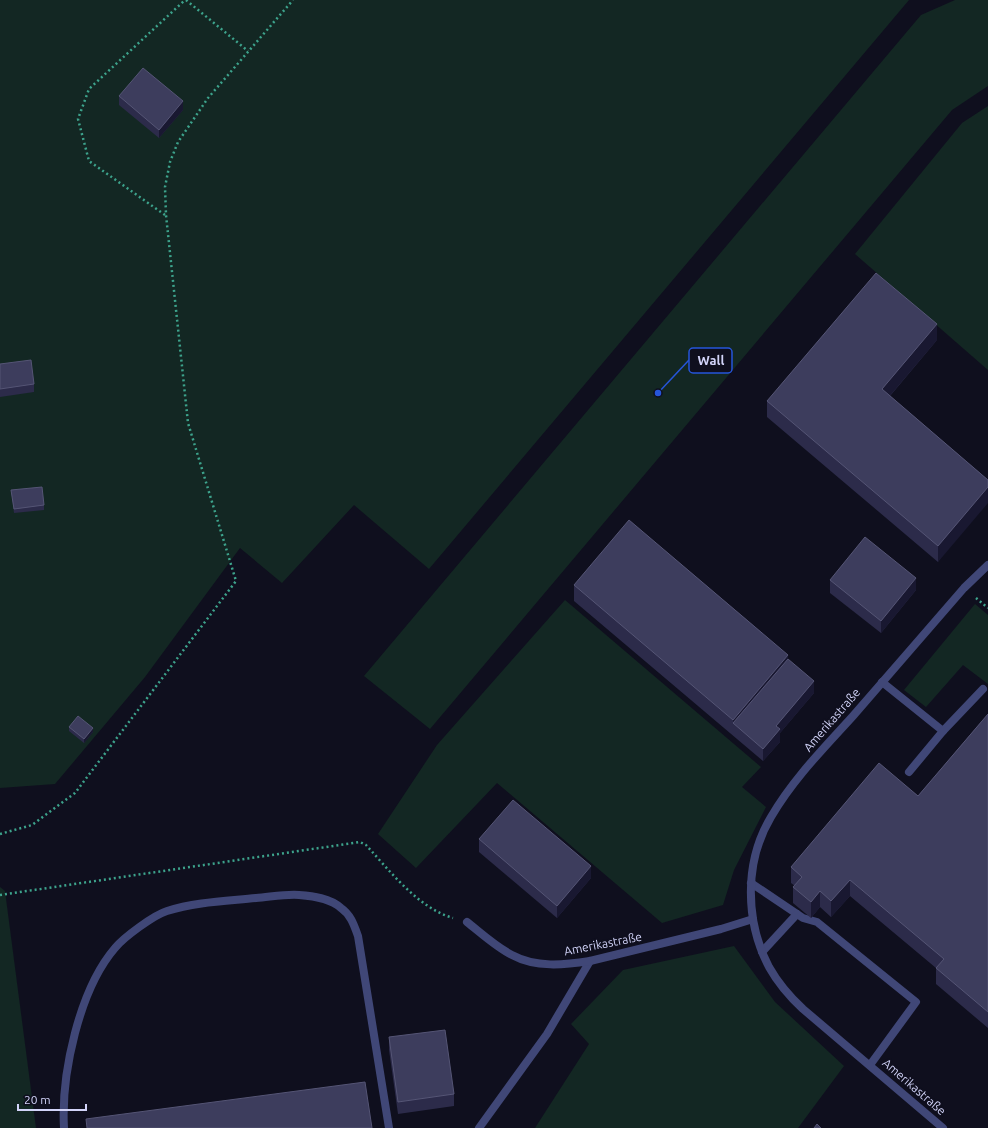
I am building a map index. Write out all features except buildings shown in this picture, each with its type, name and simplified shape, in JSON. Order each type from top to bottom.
[{"type":"street","name":"Amerikastraße","points":[[943,1128],[803,1010],[789,995],[770,968],[756,937],[751,899],[751,884],[754,859],[770,818],[799,777],[964,588],[988,565]]},
{"type":"street","points":[[882,682],[943,731]]},
{"type":"street","points":[[909,772],[943,731],[983,689]]},
{"type":"street","points":[[751,884],[803,918],[817,922],[916,1002],[870,1065]]},
{"type":"street","points":[[64,1128],[65,1084],[70,1052],[86,998],[99,972],[115,947],[144,924],[165,911],[195,904],[297,894],[321,897],[341,907],[351,917],[358,936],[389,1128]]},
{"type":"street","points":[[762,952],[797,914]]},
{"type":"street","name":"Amerikastraße","points":[[467,922],[510,955],[537,964],[552,965],[590,961],[753,920]]},
{"type":"street","points":[[480,1128],[547,1034],[590,961]]},
{"type":"path","points":[[166,215],[89,161],[78,119],[89,89],[186,0],[248,51]]},
{"type":"path","points":[[0,834],[32,825],[75,793],[236,581],[188,423],[166,215],[165,187],[170,162],[178,142],[208,98],[293,0]]},
{"type":"path","points":[[0,895],[360,842],[366,845],[410,892],[434,910],[449,917],[467,922]]},
{"type":"green space","points":[[0,0],[909,0],[429,569],[354,505],[282,583],[240,548],[145,677],[55,784],[0,788]]},
{"type":"green space","points":[[955,0],[988,0],[988,86],[952,110],[430,729],[364,676],[921,15]]},
{"type":"green space","points":[[988,106],[988,370],[855,254],[962,123]]},
{"type":"green space","points":[[565,600],[761,767],[742,787],[766,807],[734,870],[723,905],[662,923],[497,783],[416,868],[378,834],[437,745]]},
{"type":"green space","points":[[975,604],[988,615],[988,684],[963,665],[926,707],[904,690]]},
{"type":"green space","points":[[0,887],[5,891],[36,1128],[0,1128]]},
{"type":"green space","points":[[734,946],[775,1002],[844,1066],[798,1128],[535,1128],[589,1044],[571,1024],[623,970]]},
{"type":"place","name":"Wall","points":[[658,393]]}]
